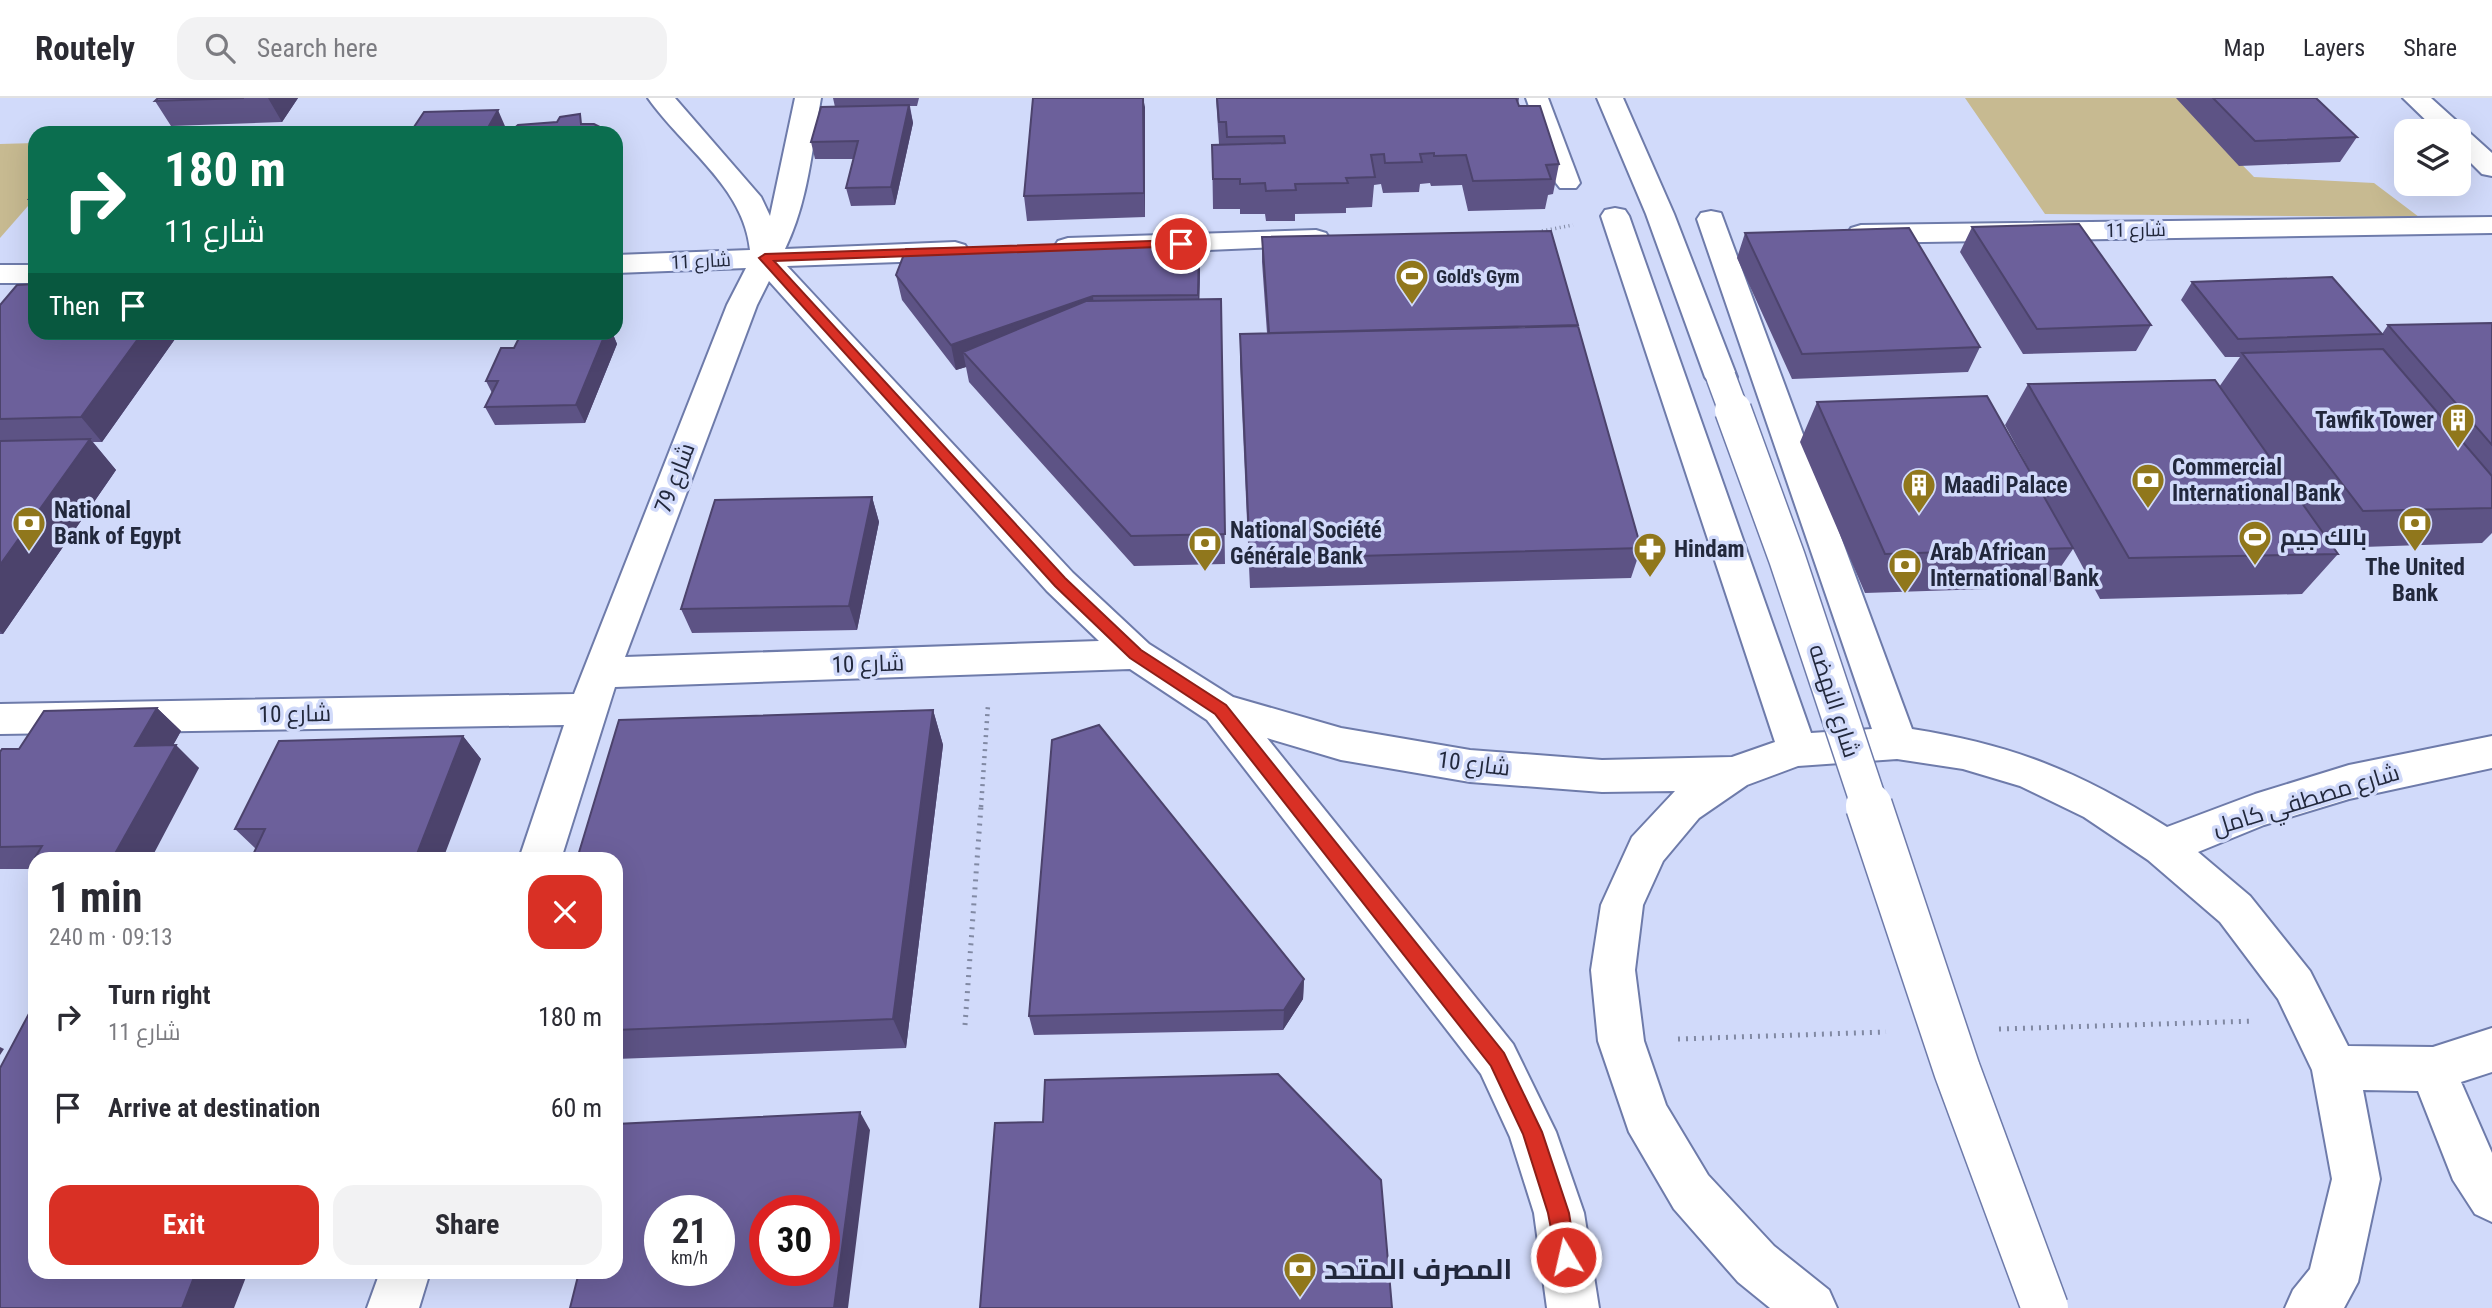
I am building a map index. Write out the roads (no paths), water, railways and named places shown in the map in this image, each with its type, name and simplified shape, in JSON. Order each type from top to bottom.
[{"type":"street","points":[[661,98],[751,203],[762,229],[765,258],[1060,582],[1136,654],[1221,709],[1497,1059],[1532,1132],[1559,1213],[1573,1308]]},
{"type":"street","name":"شارع 79","points":[[542,852],[600,673],[742,305],[781,228],[789,200],[808,98]]},
{"type":"street","name":"شارع النهضه","points":[[1610,98],[1660,215],[1787,558],[1957,1070],[2045,1308]]},
{"type":"street","points":[[2416,98],[2439,119]]},
{"type":"street","points":[[2471,148],[2492,167]]},
{"type":"street","points":[[1615,216],[1797,750]]},
{"type":"street","points":[[1711,219],[1897,743]]},
{"type":"street","name":"شارع 11","points":[[1836,234],[2492,225]]},
{"type":"street","points":[[1042,248],[1347,238]]},
{"type":"street","name":"شارع 11","points":[[623,264],[987,250]]},
{"type":"street","points":[[0,274],[28,274]]},
{"type":"street","name":"شارع 10","points":[[600,673],[1136,654]]},
{"type":"street","name":"شارع 10","points":[[0,719],[589,709]]},
{"type":"street","name":"شارع 10","points":[[1221,709],[1341,744],[1470,766],[1602,776],[1733,773]]},
{"type":"street","points":[[1811,1308],[1756,1264],[1691,1192],[1646,1116],[1621,1041],[1613,970],[1622,905],[1647,850],[1685,806],[1733,773],[1797,750],[1897,743],[1963,753],[2031,773],[2098,805],[2163,847],[2235,909],[2294,985],[2335,1068],[2356,1179],[2332,1282],[2311,1308]]},
{"type":"street","name":"شارع مصطفي كامل","points":[[2163,847],[2255,811],[2349,782],[2492,752]]},
{"type":"street","points":[[2335,1068],[2432,1069],[2492,1050]]},
{"type":"street","points":[[2432,1069],[2470,1163],[2492,1197]]},
{"type":"street","points":[[393,1308],[403,1279]]},
{"type":"lane","points":[[1537,98],[1568,183]]},
{"type":"place","name":"Gold's Gym","points":[[1412,306]]},
{"type":"place","name":"Tawfik Tower","points":[[2458,450]]},
{"type":"place","name":"Commercial International Bank","points":[[2148,510]]},
{"type":"place","name":"Maadi Palace","points":[[1919,515]]},
{"type":"place","name":"National Bank of Egypt","points":[[29,553]]},
{"type":"place","name":"The United Bank","points":[[2415,553]]},
{"type":"place","name":"بالك جيم","points":[[2255,567]]},
{"type":"place","name":"National Société Générale Bank","points":[[1205,573]]},
{"type":"place","name":"Hindam","points":[[1650,579]]},
{"type":"place","name":"Arab African International Bank","points":[[1905,595]]},
{"type":"place","name":"المصرف المتحد","points":[[1300,1299]]}]
